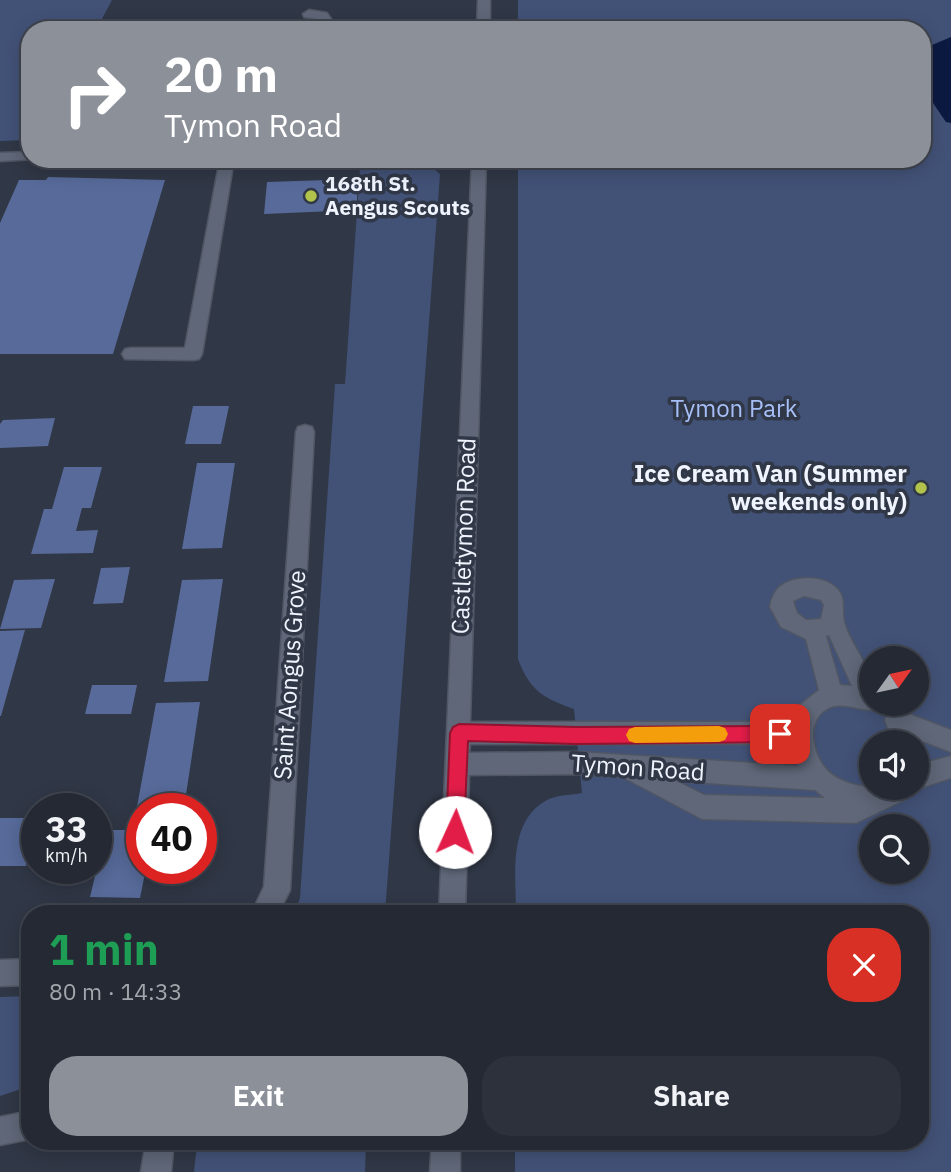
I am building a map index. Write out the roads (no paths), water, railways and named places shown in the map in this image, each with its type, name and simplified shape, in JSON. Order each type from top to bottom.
[{"type":"street","points":[[483,21],[484,0]]},
{"type":"street","points":[[309,14],[322,16],[326,21]]},
{"type":"street","points":[[0,157],[21,156]]},
{"type":"street","points":[[131,354],[193,354],[224,168]]},
{"type":"street","name":"Castletymon Road","points":[[452,905],[479,168]]},
{"type":"street","name":"Saint Aongus Grove","points":[[269,905],[277,890],[305,432]]},
{"type":"street","points":[[831,695],[823,626],[859,681]]},
{"type":"street","points":[[819,779],[804,757],[799,733],[808,709],[831,695],[843,694],[859,698]]},
{"type":"street","points":[[892,716],[951,741]]},
{"type":"street","points":[[897,720],[902,730]]},
{"type":"street","name":"Tymon Road","points":[[459,733],[799,733]]},
{"type":"street","name":"Tymon Road","points":[[458,764],[578,762],[819,779],[834,790],[859,797]]},
{"type":"street","points":[[624,766],[702,807],[856,811],[874,800]]},
{"type":"street","points":[[929,773],[951,767]]},
{"type":"street","points":[[0,973],[21,972]]},
{"type":"street","points":[[0,1131],[21,1127]]},
{"type":"street","points":[[156,1172],[159,1150]]},
{"type":"street","points":[[445,1172],[446,1150]]},
{"type":"place","name":"168th St. Aengus Scouts","points":[[311,196]]},
{"type":"place","name":"Ice Cream Van (Summer weekends only)","points":[[921,488]]},
{"type":"park label","name":"Tymon Park","points":[[734,409]]}]
